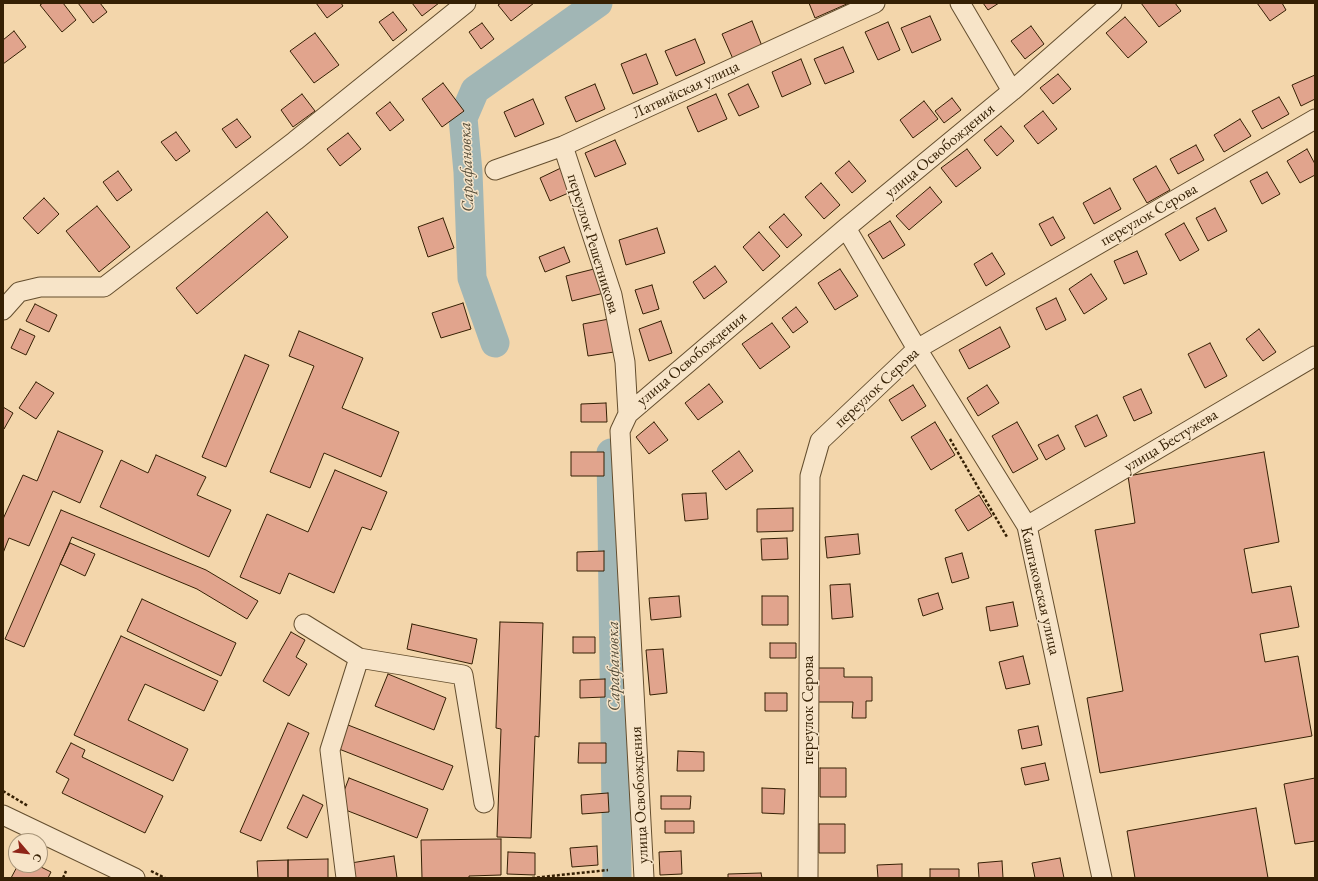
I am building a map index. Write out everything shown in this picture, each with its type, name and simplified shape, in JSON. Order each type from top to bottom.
[{"type":"street","points":[[3,310],[19,292],[40,286],[104,287],[295,141],[466,3]]},
{"type":"street","name":"Латвийская улица","points":[[495,170],[563,146],[875,3]]},
{"type":"street","points":[[960,3],[1012,91]]},
{"type":"street","name":"улица Освобождения","points":[[644,878],[620,431],[628,414],[846,228],[1012,91],[1112,3]]},
{"type":"street","name":"переулок Серова","points":[[808,878],[810,476],[820,441],[917,349],[1315,119]]},
{"type":"street","name":"переулок Решетникова","points":[[563,146],[612,295],[625,362],[628,414]]},
{"type":"street","name":"Каштаковская улица","points":[[846,228],[917,349],[1027,526],[1102,878]]},
{"type":"street","name":"улица Бестужева","points":[[1027,526],[1315,356]]},
{"type":"street","points":[[304,624],[359,658],[463,675],[484,803]]},
{"type":"street","points":[[346,878],[330,750],[359,658]]},
{"type":"street","points":[[3,815],[135,878]]},
{"type":"path","points":[[948,435],[1007,537]]},
{"type":"path","points":[[532,878],[608,870]]},
{"type":"path","points":[[63,878],[66,871]]},
{"type":"building","points":[[43,3],[63,3],[76,20],[62,32],[40,5]]},
{"type":"building","points":[[78,3],[100,3],[107,12],[93,23]]},
{"type":"building","points":[[316,3],[341,3],[343,6],[327,18]]},
{"type":"building","points":[[412,3],[439,3],[422,16]]},
{"type":"building","points":[[501,3],[534,3],[511,21],[498,5]]},
{"type":"building","points":[[809,3],[849,3],[815,18]]},
{"type":"building","points":[[983,3],[999,3],[988,10]]},
{"type":"building","points":[[1141,3],[1175,3],[1181,11],[1159,27]]},
{"type":"building","points":[[1257,3],[1282,3],[1286,10],[1270,21]]},
{"type":"building","points":[[393,12],[407,30],[393,41],[379,22]]},
{"type":"building","points":[[930,16],[941,40],[912,53],[901,28]]},
{"type":"building","points":[[1125,17],[1147,42],[1128,58],[1106,33]]},
{"type":"building","points":[[752,21],[762,46],[733,59],[722,34]]},
{"type":"building","points":[[888,22],[900,50],[878,60],[865,32]]},
{"type":"building","points":[[482,23],[494,39],[481,49],[469,32]]},
{"type":"building","points":[[1031,26],[1044,44],[1025,59],[1011,41]]},
{"type":"building","points":[[14,31],[26,47],[3,64],[3,40]]},
{"type":"building","points":[[315,33],[339,65],[314,83],[290,51]]},
{"type":"building","points":[[695,39],[705,63],[676,76],[665,51]]},
{"type":"building","points":[[843,47],[854,72],[825,84],[814,59]]},
{"type":"building","points":[[646,54],[658,84],[633,94],[621,64]]},
{"type":"building","points":[[801,59],[811,84],[782,97],[772,72]]},
{"type":"building","points":[[1058,74],[1071,89],[1053,104],[1040,88]]},
{"type":"building","points":[[1315,75],[1315,99],[1301,106],[1292,85]]},
{"type":"building","points":[[443,83],[464,111],[442,127],[422,99]]},
{"type":"building","points":[[595,84],[605,109],[576,122],[565,97]]},
{"type":"building","points":[[748,84],[759,107],[739,116],[728,94]]},
{"type":"building","points":[[302,94],[315,111],[293,127],[281,110]]},
{"type":"building","points":[[716,94],[727,119],[698,132],[687,107]]},
{"type":"building","points":[[1279,97],[1289,114],[1262,129],[1252,111]]},
{"type":"building","points":[[952,98],[961,110],[944,123],[935,111]]},
{"type":"building","points":[[533,99],[544,124],[515,137],[504,112]]},
{"type":"building","points":[[924,101],[938,119],[913,138],[900,120]]},
{"type":"building","points":[[390,102],[404,120],[390,131],[376,113]]},
{"type":"building","points":[[1043,111],[1057,129],[1038,144],[1024,126]]},
{"type":"building","points":[[237,119],[251,137],[236,148],[222,129]]},
{"type":"building","points":[[1240,119],[1251,136],[1224,152],[1214,135]]},
{"type":"building","points":[[1001,126],[1014,141],[997,156],[984,140]]},
{"type":"building","points":[[176,132],[190,151],[176,161],[161,142]]},
{"type":"building","points":[[348,133],[361,149],[340,166],[327,149]]},
{"type":"building","points":[[615,140],[626,164],[595,177],[585,153]]},
{"type":"building","points":[[1196,145],[1204,160],[1178,174],[1170,159]]},
{"type":"building","points":[[967,149],[981,168],[956,187],[941,168]]},
{"type":"building","points":[[1307,149],[1315,164],[1315,175],[1300,183],[1287,161]]},
{"type":"building","points":[[849,161],[866,181],[852,193],[835,173]]},
{"type":"building","points":[[1156,166],[1170,190],[1147,203],[1133,179]]},
{"type":"building","points":[[563,167],[573,191],[550,201],[540,178]]},
{"type":"building","points":[[118,171],[132,190],[117,201],[103,182]]},
{"type":"building","points":[[1267,172],[1280,194],[1262,204],[1250,181]]},
{"type":"building","points":[[821,183],[840,205],[824,219],[805,197]]},
{"type":"building","points":[[930,187],[942,202],[909,230],[896,216]]},
{"type":"building","points":[[1110,188],[1121,209],[1094,224],[1083,203]]},
{"type":"building","points":[[44,198],[59,214],[38,234],[23,218]]},
{"type":"building","points":[[97,206],[130,247],[99,272],[66,231]]},
{"type":"building","points":[[1215,208],[1227,231],[1208,241],[1196,218]]},
{"type":"building","points":[[267,212],[288,237],[197,314],[176,288]]},
{"type":"building","points":[[784,214],[802,235],[787,248],[769,227]]},
{"type":"building","points":[[1053,217],[1065,238],[1051,246],[1039,224]]},
{"type":"building","points":[[443,218],[454,248],[428,257],[418,227]]},
{"type":"building","points":[[890,221],[905,245],[883,259],[868,235]]},
{"type":"building","points":[[1184,223],[1199,250],[1180,261],[1165,234]]},
{"type":"building","points":[[657,228],[665,253],[626,265],[619,240]]},
{"type":"building","points":[[759,232],[780,256],[763,271],[743,247]]},
{"type":"building","points":[[564,247],[570,262],[545,272],[539,257]]},
{"type":"building","points":[[1137,251],[1147,274],[1124,284],[1114,261]]},
{"type":"building","points":[[992,253],[1005,274],[986,286],[974,264]]},
{"type":"building","points":[[715,266],[727,282],[704,299],[693,282]]},
{"type":"building","points":[[598,268],[604,293],[572,301],[566,276]]},
{"type":"building","points":[[840,269],[858,296],[835,310],[818,283]]},
{"type":"building","points":[[1091,274],[1107,299],[1084,314],[1069,289]]},
{"type":"building","points":[[652,285],[659,309],[643,314],[635,290]]},
{"type":"building","points":[[1056,298],[1066,320],[1046,330],[1036,308]]},
{"type":"building","points":[[463,303],[471,329],[441,338],[432,313]]},
{"type":"building","points":[[35,304],[57,315],[49,332],[26,321]]},
{"type":"building","points":[[796,307],[808,322],[793,333],[782,318]]},
{"type":"building","points":[[609,319],[614,352],[588,356],[583,324]]},
{"type":"building","points":[[661,321],[672,353],[649,361],[639,329]]},
{"type":"building","points":[[772,323],[790,347],[760,369],[742,344]]},
{"type":"building","points":[[1000,327],[1010,347],[969,369],[959,350]]},
{"type":"building","points":[[20,329],[35,336],[26,355],[11,348]]},
{"type":"building","points":[[1259,329],[1276,352],[1263,361],[1246,339]]},
{"type":"building","points":[[299,331],[363,358],[342,408],[399,432],[381,477],[324,453],[310,488],[270,472],[314,366],[289,356]]},
{"type":"building","points":[[1210,343],[1227,376],[1205,388],[1188,354]]},
{"type":"building","points":[[245,355],[269,365],[226,467],[202,457]]},
{"type":"building","points":[[36,382],[54,393],[36,419],[19,408]]},
{"type":"building","points":[[709,384],[723,402],[698,420],[685,403]]},
{"type":"building","points":[[913,385],[926,406],[902,421],[889,400]]},
{"type":"building","points":[[987,385],[999,403],[978,416],[967,398]]},
{"type":"building","points":[[1141,389],[1152,413],[1134,421],[1123,397]]},
{"type":"building","points":[[606,403],[607,422],[581,422],[581,404]]},
{"type":"building","points":[[3,407],[13,413],[4,429],[3,428]]},
{"type":"building","points":[[1097,415],[1107,436],[1085,447],[1075,426]]},
{"type":"building","points":[[654,422],[668,440],[649,454],[636,437]]},
{"type":"building","points":[[935,422],[955,455],[931,470],[911,437]]},
{"type":"building","points":[[1017,422],[1038,459],[1013,473],[992,436]]},
{"type":"building","points":[[58,431],[103,451],[80,503],[53,491],[29,546],[9,538],[3,553],[3,519],[23,475],[37,481]]},
{"type":"building","points":[[1058,435],[1065,449],[1046,460],[1038,445]]},
{"type":"building","points":[[739,451],[753,471],[726,490],[712,471]]},
{"type":"building","points":[[571,452],[604,452],[604,476],[571,476]]},
{"type":"building","points":[[1264,452],[1279,542],[1244,549],[1252,593],[1291,586],[1299,627],[1260,634],[1265,662],[1298,656],[1312,736],[1100,773],[1087,698],[1123,691],[1095,530],[1135,523],[1128,476]]},
{"type":"building","points":[[156,455],[206,477],[197,495],[231,510],[209,557],[100,507],[121,460],[148,473]]},
{"type":"building","points":[[335,470],[387,492],[371,530],[362,527],[334,593],[289,573],[280,594],[240,577],[267,514],[308,532]]},
{"type":"building","points":[[706,493],[708,519],[685,521],[682,494]]},
{"type":"building","points":[[979,495],[992,516],[968,531],[955,510]]},
{"type":"building","points":[[793,508],[793,531],[757,532],[757,509]]},
{"type":"building","points":[[61,510],[206,570],[258,601],[247,619],[197,589],[72,537],[24,647],[5,639]]},
{"type":"building","points":[[858,534],[860,554],[827,558],[825,537]]},
{"type":"building","points":[[787,538],[788,559],[762,560],[761,539]]},
{"type":"building","points":[[70,543],[95,554],[85,576],[60,564]]},
{"type":"building","points":[[604,551],[604,571],[577,571],[577,552]]},
{"type":"building","points":[[962,553],[969,578],[952,583],[945,558]]},
{"type":"building","points":[[850,584],[853,617],[832,619],[830,585]]},
{"type":"building","points":[[938,593],[943,609],[923,616],[918,599]]},
{"type":"building","points":[[679,596],[681,617],[651,620],[649,598]]},
{"type":"building","points":[[762,596],[788,596],[788,625],[762,625]]},
{"type":"building","points":[[142,599],[236,643],[221,676],[127,631]]},
{"type":"building","points":[[1013,602],[1018,626],[990,631],[986,607]]},
{"type":"building","points":[[500,622],[543,623],[539,737],[535,736],[531,838],[497,837],[501,729],[496,728]]},
{"type":"building","points":[[412,624],[477,639],[472,664],[407,649]]},
{"type":"building","points":[[291,632],[305,640],[296,657],[307,664],[289,696],[263,681]]},
{"type":"building","points":[[121,636],[218,681],[204,711],[145,684],[128,720],[188,749],[173,781],[74,735]]},
{"type":"building","points":[[573,637],[595,637],[595,653],[573,653]]},
{"type":"building","points":[[770,643],[796,643],[796,658],[770,658]]},
{"type":"building","points":[[663,649],[667,693],[650,695],[646,650]]},
{"type":"building","points":[[1023,656],[1030,684],[1006,689],[999,662]]},
{"type":"building","points":[[818,668],[844,668],[844,677],[872,677],[872,701],[866,701],[866,718],[852,718],[853,702],[818,702]]},
{"type":"building","points":[[388,674],[446,698],[434,730],[375,706]]},
{"type":"building","points":[[605,679],[605,697],[580,698],[580,680]]},
{"type":"building","points":[[765,693],[787,693],[787,711],[765,711]]},
{"type":"building","points":[[288,723],[309,733],[261,841],[240,832]]},
{"type":"building","points":[[348,725],[453,766],[443,790],[339,749]]},
{"type":"building","points":[[1038,726],[1042,745],[1022,749],[1018,730]]},
{"type":"building","points":[[71,743],[85,750],[82,757],[163,796],[145,833],[62,793],[69,779],[56,772]]},
{"type":"building","points":[[579,743],[606,743],[606,763],[578,763]]},
{"type":"building","points":[[678,751],[704,752],[704,771],[677,771]]},
{"type":"building","points":[[1045,763],[1049,780],[1025,785],[1021,768]]},
{"type":"building","points":[[820,768],[846,768],[846,797],[820,797]]},
{"type":"building","points":[[349,778],[428,809],[417,838],[338,807]]},
{"type":"building","points":[[1315,778],[1315,841],[1295,844],[1284,784]]},
{"type":"building","points":[[762,788],[785,789],[784,814],[762,813]]},
{"type":"building","points":[[608,793],[609,812],[582,814],[581,795]]},
{"type":"building","points":[[303,795],[323,805],[307,838],[287,828]]},
{"type":"building","points":[[661,796],[691,796],[690,809],[661,809]]},
{"type":"building","points":[[1256,808],[1268,878],[1135,878],[1127,831]]},
{"type":"building","points":[[665,821],[694,821],[694,833],[665,833]]},
{"type":"building","points":[[819,824],[845,824],[845,853],[819,853]]},
{"type":"building","points":[[501,839],[501,875],[469,876],[469,878],[422,878],[421,840]]},
{"type":"building","points":[[597,846],[598,865],[572,867],[570,848]]},
{"type":"building","points":[[681,851],[682,874],[660,875],[659,852]]},
{"type":"building","points":[[508,852],[535,853],[535,875],[507,874]]},
{"type":"building","points":[[394,856],[397,878],[353,878],[351,863]]},
{"type":"building","points":[[1060,858],[1064,878],[1035,878],[1032,863]]},
{"type":"building","points":[[328,859],[328,878],[288,878],[288,860]]},
{"type":"building","points":[[288,860],[288,878],[258,878],[257,861]]},
{"type":"building","points":[[1002,861],[1003,878],[979,878],[978,863]]},
{"type":"building","points":[[902,864],[902,878],[878,878],[877,865]]},
{"type":"building","points":[[930,869],[959,869],[959,878],[930,878]]},
{"type":"building","points":[[48,870],[51,872],[48,878],[11,878],[14,873],[48,873]]},
{"type":"building","points":[[761,873],[762,878],[728,878],[728,874]]},
{"type":"waterway","name":"Сарафановка","points":[[495,343],[472,278],[468,172],[463,118],[475,90],[598,3]]},
{"type":"waterway","name":"Сарафановка","points":[[611,453],[617,878]]}]
